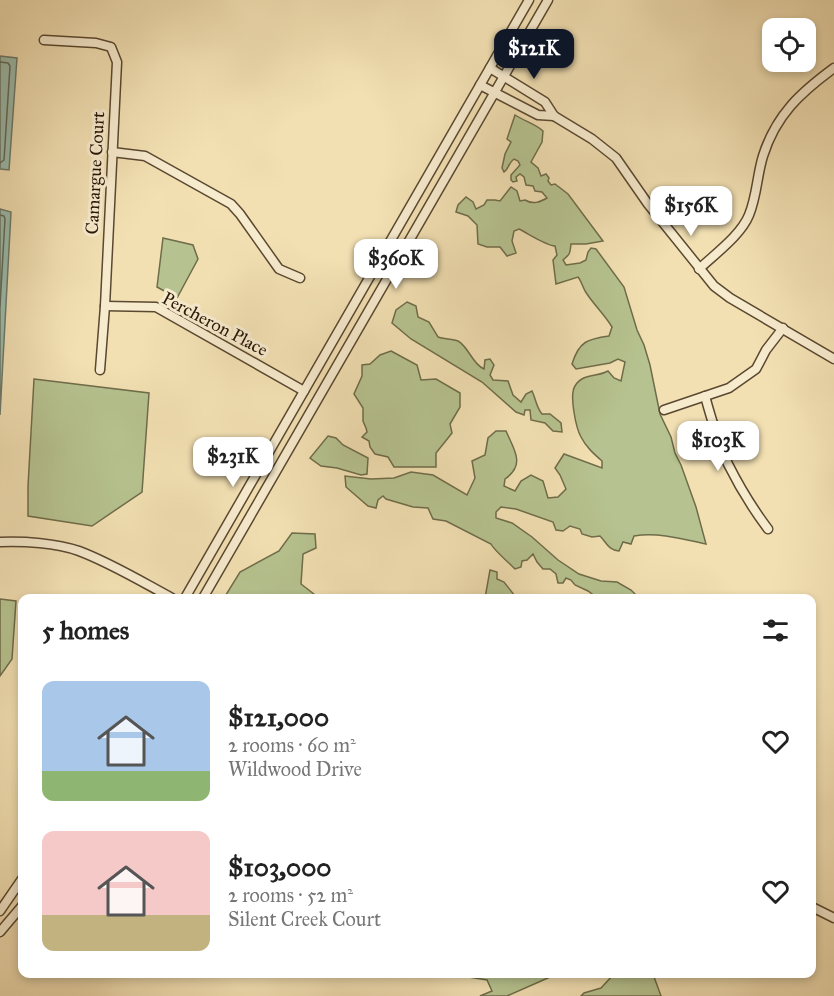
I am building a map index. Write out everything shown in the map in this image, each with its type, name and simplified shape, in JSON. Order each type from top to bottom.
[{"type":"street","points":[[186,594],[529,0]]},
{"type":"street","points":[[205,594],[548,0]]},
{"type":"street","name":"Camargue Court","points":[[44,40],[96,43],[111,47],[117,62],[100,370]]},
{"type":"street","points":[[490,68],[544,102],[554,116],[592,139],[616,158],[648,204],[714,286],[834,358]]},
{"type":"street","points":[[699,269],[736,233],[749,216],[763,156],[783,115],[797,98],[834,68]]},
{"type":"street","points":[[480,85],[538,115],[554,116]]},
{"type":"street","points":[[112,152],[145,156],[231,204],[279,269],[300,278]]},
{"type":"street","name":"Percheron Place","points":[[105,306],[156,307],[304,391]]},
{"type":"street","points":[[664,410],[729,388],[756,369],[766,350],[783,328]]},
{"type":"street","points":[[705,396],[728,463],[768,529]]},
{"type":"street","points":[[4,542],[57,545],[79,551],[164,594]]},
{"type":"street","points":[[0,911],[18,885]]},
{"type":"street","points":[[816,909],[834,918]]},
{"type":"street","points":[[0,932],[18,911]]},
{"type":"green space","points":[[515,115],[543,131],[542,142],[531,162],[538,168],[541,176],[546,174],[551,185],[555,184],[568,194],[603,241],[571,244],[569,253],[563,260],[566,265],[580,263],[586,260],[591,248],[596,249],[624,287],[650,365],[660,414],[671,437],[696,507],[706,544],[670,537],[643,535],[634,536],[631,544],[623,542],[619,551],[610,548],[600,536],[592,537],[582,534],[580,529],[570,526],[563,531],[556,530],[553,522],[516,509],[501,507],[496,512],[496,518],[512,523],[579,574],[601,581],[617,582],[635,594],[592,594],[566,578],[563,583],[558,583],[556,574],[550,569],[543,569],[533,554],[527,560],[522,561],[521,567],[515,569],[491,544],[446,521],[433,519],[428,508],[413,507],[383,496],[378,500],[376,508],[368,506],[346,487],[345,476],[371,479],[394,478],[411,472],[433,475],[467,495],[475,478],[472,461],[485,455],[488,438],[496,431],[506,431],[515,451],[517,462],[515,468],[505,479],[504,486],[515,491],[521,481],[531,475],[543,481],[548,498],[558,497],[566,489],[555,468],[564,454],[602,468],[602,461],[583,441],[579,433],[574,412],[573,390],[582,379],[608,371],[614,378],[621,381],[625,362],[618,359],[610,363],[576,369],[572,364],[578,350],[585,342],[609,336],[612,327],[586,292],[578,277],[556,284],[553,260],[557,255],[555,246],[542,242],[519,229],[514,231],[512,241],[516,253],[507,256],[500,247],[478,244],[477,225],[468,216],[456,212],[458,205],[466,197],[473,202],[476,209],[484,205],[487,200],[500,201],[511,187],[517,191],[520,201],[536,202],[547,198],[542,192],[535,191],[533,186],[526,185],[524,177],[520,174],[516,177],[517,181],[511,180],[511,175],[520,165],[518,161],[514,159],[504,172],[502,168],[505,154],[511,142],[507,139]]},
{"type":"green space","points":[[163,238],[193,245],[198,259],[177,298],[157,287]]},
{"type":"green space","points":[[407,302],[416,306],[418,317],[429,322],[438,337],[458,341],[480,367],[484,369],[485,360],[490,359],[494,365],[490,375],[493,380],[508,381],[513,395],[521,402],[526,394],[532,391],[542,414],[550,414],[561,423],[562,432],[553,431],[545,423],[531,420],[530,410],[525,410],[524,415],[516,412],[482,382],[411,339],[392,323],[396,310]]},
{"type":"green space","points":[[391,351],[417,365],[421,380],[436,379],[460,393],[460,407],[450,424],[452,433],[436,453],[436,467],[394,467],[388,457],[375,454],[369,441],[362,437],[367,432],[363,421],[363,408],[354,394],[362,376],[362,365],[370,364],[380,355]]},
{"type":"green space","points":[[34,379],[149,393],[142,492],[92,526],[28,516]]},
{"type":"green space","points":[[328,436],[336,438],[343,445],[368,458],[367,474],[361,475],[321,466],[310,458]]},
{"type":"green space","points":[[292,533],[315,534],[316,548],[303,554],[301,584],[314,594],[226,594],[240,572],[279,551]]},
{"type":"green space","points":[[490,570],[497,572],[497,579],[504,582],[513,594],[486,594]]},
{"type":"green space","points":[[0,599],[16,601],[12,659],[0,676]]},
{"type":"green space","points":[[475,978],[548,978],[507,996],[480,996],[492,991],[487,980]]},
{"type":"green space","points":[[610,978],[654,978],[661,996],[581,996],[601,988]]},
{"type":"water","points":[[0,56],[17,58],[9,170],[0,169]]},
{"type":"water","points":[[0,209],[11,212],[0,415]]}]
